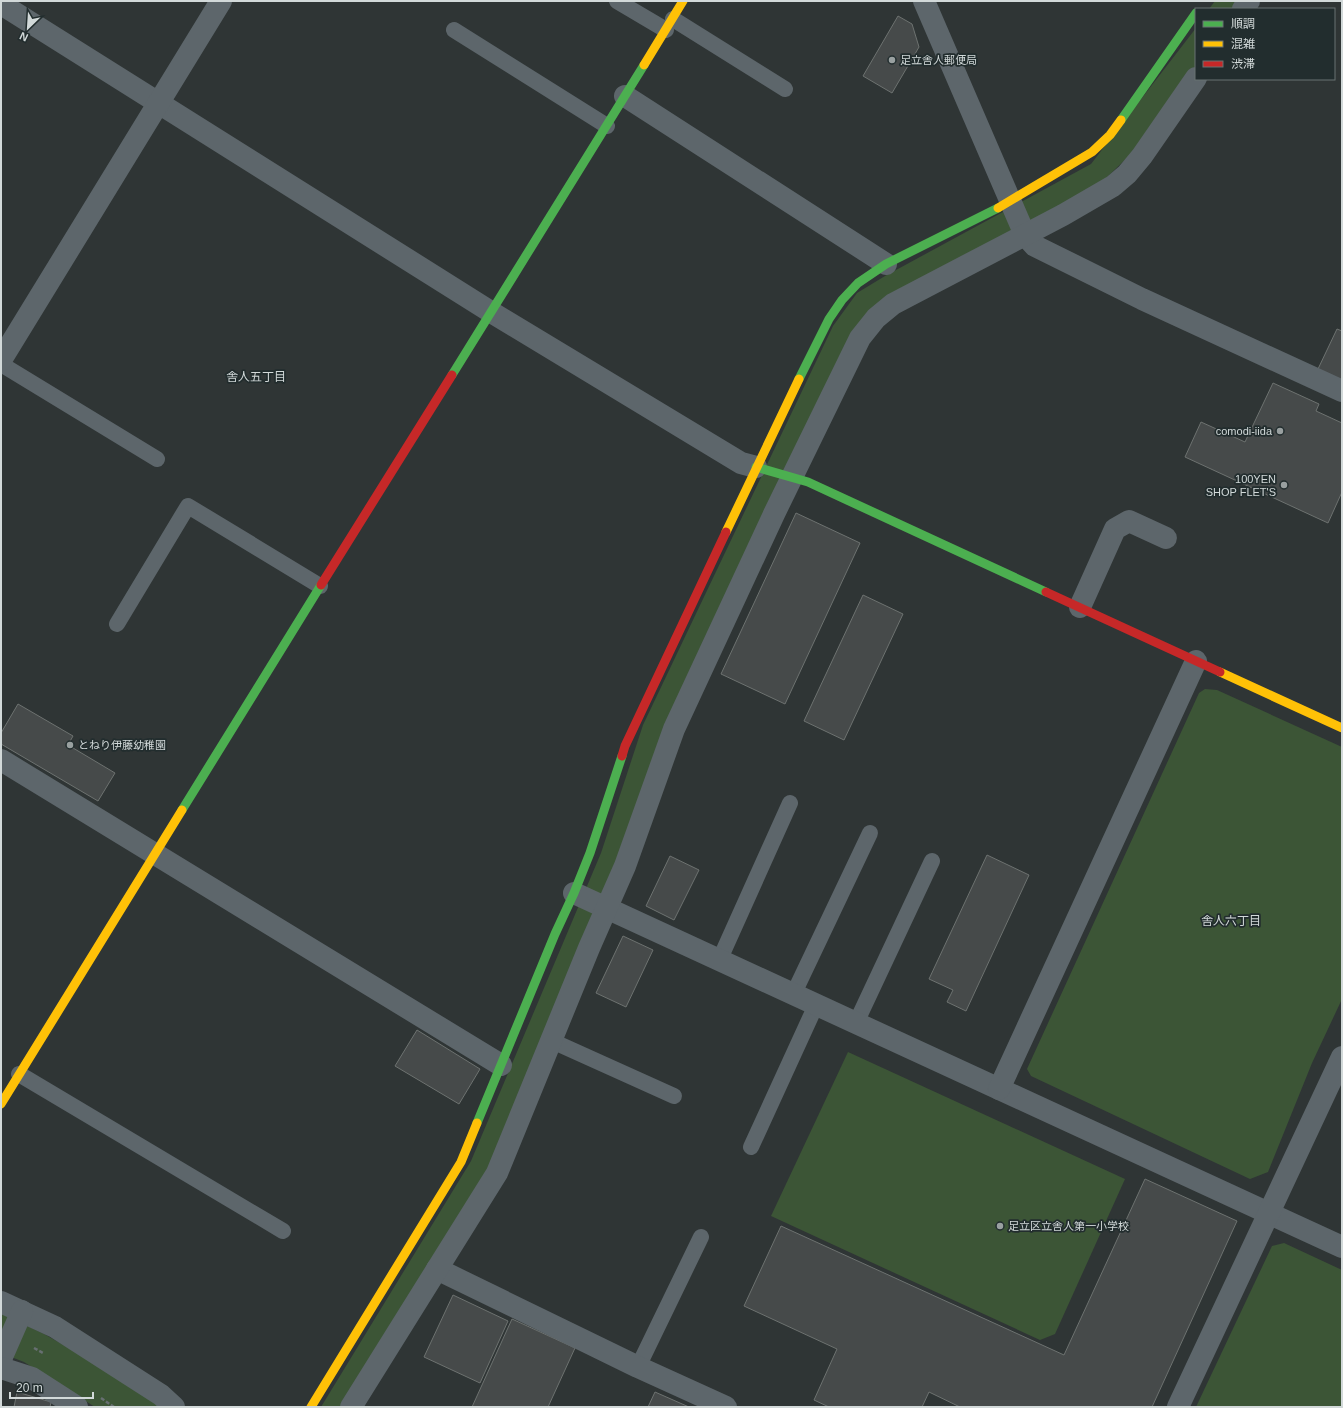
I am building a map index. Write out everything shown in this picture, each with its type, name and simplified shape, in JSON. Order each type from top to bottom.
[{"type":"street","points":[[1,360],[221,1]]},
{"type":"street","points":[[1,1104],[683,1]]},
{"type":"street","points":[[924,1],[1025,235],[1035,246],[1142,299],[1342,391]]},
{"type":"street","points":[[1,4],[491,312],[741,463],[808,482],[1342,728]]},
{"type":"street","points":[[311,1407],[461,1162],[500,1065],[590,853],[625,746],[756,467],[829,318],[842,300],[858,283],[886,264],[1011,201],[1092,152],[1110,135],[1195,14]]},
{"type":"street","points":[[351,1407],[497,1173],[589,948],[625,866],[674,729],[774,514],[860,338],[876,318],[893,304],[1025,235],[1113,186],[1127,174],[1142,156],[1195,79]]},
{"type":"street","points":[[625,96],[886,264]]},
{"type":"street","points":[[1080,607],[1115,529],[1129,521],[1166,538]]},
{"type":"street","points":[[999,1089],[1196,661]]},
{"type":"street","points":[[1,760],[500,1065]]},
{"type":"street","points":[[574,893],[1342,1247]]},
{"type":"street","points":[[1178,1407],[1270,1214],[1342,1057]]},
{"type":"street","points":[[437,1269],[638,1367],[726,1407]]},
{"type":"street","points":[[1,1302],[55,1327],[161,1395],[174,1407]]},
{"type":"street","points":[[1,1359],[22,1311]]},
{"type":"street","points":[[1,1368],[32,1378],[78,1407]]},
{"type":"lane","points":[[617,1],[669,24],[785,89]]},
{"type":"lane","points":[[454,30],[607,126]]},
{"type":"lane","points":[[1,364],[157,459]]},
{"type":"lane","points":[[117,624],[188,506],[320,586]]},
{"type":"lane","points":[[719,961],[790,803]]},
{"type":"lane","points":[[793,995],[870,833]]},
{"type":"lane","points":[[856,1023],[932,861]]},
{"type":"lane","points":[[751,1147],[816,1005]]},
{"type":"lane","points":[[552,1041],[674,1096]]},
{"type":"lane","points":[[19,1074],[283,1231]]},
{"type":"lane","points":[[638,1367],[701,1237]]},
{"type":"green space","points":[[1215,1],[1240,1],[1236,8],[1210,8]]},
{"type":"green space","points":[[1195,29],[1195,66],[1155,125],[1135,150],[1104,180],[872,311],[619,860],[491,1169],[343,1407],[321,1407],[471,1161],[601,853],[643,725],[833,326],[857,293],[885,276],[1091,164]]},
{"type":"green space","points":[[1205,689],[1217,690],[1342,747],[1342,999],[1312,1063],[1268,1172],[1250,1179],[1031,1076],[1027,1069],[1199,693]]},
{"type":"green space","points":[[848,1052],[1125,1179],[1055,1334],[1040,1340],[771,1216]]},
{"type":"green space","points":[[1284,1243],[1342,1270],[1342,1407],[1196,1407],[1272,1246]]},
{"type":"green space","points":[[1,1313],[44,1334],[136,1386],[162,1407],[95,1407],[24,1362],[1,1353]]},
{"type":"building","points":[[898,16],[912,24],[919,47],[892,93],[863,76]]},
{"type":"building","points":[[1337,329],[1342,331],[1342,380],[1318,369]]},
{"type":"building","points":[[1273,383],[1319,404],[1316,411],[1342,423],[1342,492],[1328,523],[1185,457],[1201,422],[1245,442]]},
{"type":"building","points":[[796,513],[860,543],[785,704],[721,674]]},
{"type":"building","points":[[863,595],[903,614],[844,740],[804,721]]},
{"type":"building","points":[[18,704],[73,736],[68,745],[115,773],[98,801],[1,744],[1,733]]},
{"type":"building","points":[[987,855],[1029,875],[966,1011],[947,1002],[953,990],[929,979]]},
{"type":"building","points":[[670,856],[699,870],[674,920],[646,906]]},
{"type":"building","points":[[623,936],[653,950],[626,1007],[596,993]]},
{"type":"building","points":[[417,1030],[480,1069],[459,1104],[395,1066]]},
{"type":"building","points":[[1145,1179],[1237,1221],[1152,1407],[960,1407],[929,1392],[922,1407],[829,1407],[814,1400],[837,1349],[744,1306],[781,1226],[1064,1355]]},
{"type":"building","points":[[453,1295],[508,1321],[480,1383],[424,1357]]},
{"type":"building","points":[[512,1319],[575,1348],[548,1407],[472,1407]]},
{"type":"building","points":[[17,1392],[51,1402],[50,1407],[14,1407]]},
{"type":"building","points":[[655,1392],[689,1407],[648,1407]]},
{"type":"traffic: fast","points":[[1121,120],[1195,14]]},
{"type":"traffic: fast","points":[[452,375],[644,65]]},
{"type":"traffic: fast","points":[[799,379],[829,319],[842,300],[858,283],[886,264],[998,208]]},
{"type":"traffic: fast","points":[[756,467],[808,482],[1046,592]]},
{"type":"traffic: fast","points":[[182,810],[321,585]]},
{"type":"traffic: fast","points":[[477,1123],[590,853],[622,756]]},
{"type":"traffic: slow","points":[[644,65],[683,1]]},
{"type":"traffic: slow","points":[[998,208],[1092,152],[1110,135],[1121,120]]},
{"type":"traffic: slow","points":[[726,532],[799,379]]},
{"type":"traffic: slow","points":[[1220,672],[1342,728]]},
{"type":"traffic: slow","points":[[1,1104],[182,810]]},
{"type":"traffic: slow","points":[[311,1407],[461,1162],[477,1123]]},
{"type":"traffic: jam","points":[[321,585],[452,375]]},
{"type":"traffic: jam","points":[[622,756],[625,746],[726,532]]},
{"type":"traffic: jam","points":[[1046,592],[1220,672]]},
{"type":"place","name":"足立舎人郵便局","points":[[892,60]]},
{"type":"place","name":"comodi-iida","points":[[1280,431]]},
{"type":"place","name":"100YEN SHOP FLET'S","points":[[1284,485]]},
{"type":"place","name":"とねり伊藤幼稚園","points":[[70,745]]},
{"type":"place","name":"足立区立舎人第一小学校","points":[[1000,1226]]},
{"type":"district","name":"舎人五丁目","points":[[256,377]]},
{"type":"district","name":"舎人六丁目","points":[[1231,921]]}]
